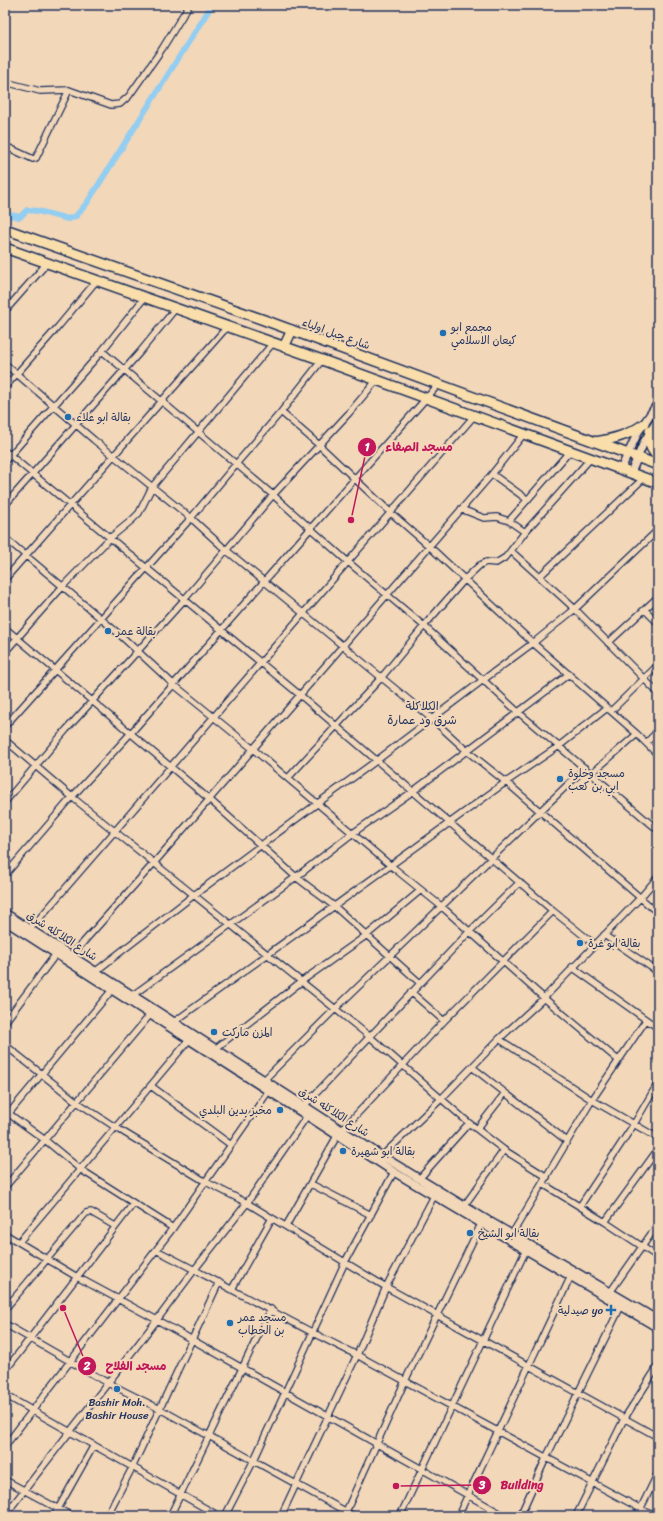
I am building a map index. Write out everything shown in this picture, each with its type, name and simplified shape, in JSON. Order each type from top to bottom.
[{"type":"highway","name":"شارع جبل اولياء","points":[[5,229],[292,330],[658,465]]},
{"type":"highway","points":[[5,248],[322,360],[523,435],[658,483]]},
{"type":"highway","points":[[284,347],[292,330]]},
{"type":"highway","points":[[595,442],[615,438],[635,430],[644,424]]},
{"type":"highway","points":[[650,431],[649,442],[653,452],[658,457]]},
{"type":"street","points":[[5,82],[40,91],[69,90],[111,105],[120,104],[128,96],[162,49],[189,5]]},
{"type":"street","points":[[5,146],[33,159],[36,158],[69,90]]},
{"type":"street","points":[[5,311],[48,262]]},
{"type":"street","points":[[5,386],[58,327],[97,280]]},
{"type":"street","points":[[5,461],[102,351],[145,297]]},
{"type":"street","points":[[5,505],[176,308]]},
{"type":"street","points":[[5,579],[227,327]]},
{"type":"street","points":[[5,652],[63,586],[110,538],[139,513],[152,487],[273,343]]},
{"type":"street","points":[[102,351],[273,495],[347,561],[424,626],[518,712],[658,830]]},
{"type":"street","points":[[5,726],[191,518],[282,412],[322,360]]},
{"type":"street","points":[[5,364],[114,456],[191,518],[264,582],[304,613],[432,719],[467,751],[540,811],[658,914]]},
{"type":"street","points":[[5,802],[91,701],[184,600],[273,495],[320,446],[376,381]]},
{"type":"street","points":[[5,875],[72,797],[130,734],[310,528],[438,385]]},
{"type":"street","points":[[621,469],[627,453],[658,403]]},
{"type":"street","points":[[282,412],[320,446],[354,480],[429,546],[533,643],[637,734],[658,755]]},
{"type":"street","points":[[27,931],[474,416]]},
{"type":"street","points":[[631,473],[650,431],[658,419]]},
{"type":"street","points":[[72,955],[154,863],[492,474],[523,435]]},
{"type":"street","points":[[5,451],[300,695],[552,911],[594,944]]},
{"type":"street","points":[[509,521],[570,451]]},
{"type":"street","points":[[288,778],[381,678],[464,579],[480,564],[486,562],[496,563],[511,551],[525,532],[591,458]]},
{"type":"street","points":[[492,474],[528,500]]},
{"type":"street","points":[[540,576],[644,478]]},
{"type":"street","points":[[461,509],[484,518],[497,517],[509,521],[525,532]]},
{"type":"street","points":[[96,971],[194,894],[376,761],[533,643],[575,609],[658,530]]},
{"type":"street","points":[[5,538],[137,650],[173,684],[214,716],[390,865],[441,906],[544,998],[618,1060]]},
{"type":"street","points":[[511,551],[575,609],[658,693]]},
{"type":"street","points":[[608,643],[658,597]]},
{"type":"street","points":[[645,610],[658,623]]},
{"type":"street","points":[[5,628],[209,799],[296,877],[334,906],[420,983]]},
{"type":"street","points":[[174,1022],[390,865],[609,710],[658,665]]},
{"type":"street","points":[[133,995],[296,877],[353,833],[412,792],[569,674]]},
{"type":"street","points":[[646,743],[658,731]]},
{"type":"street","points":[[592,773],[637,734]]},
{"type":"street","points":[[5,740],[72,797],[115,830],[230,925],[369,1036],[469,1123],[504,1150],[547,1177]]},
{"type":"street","points":[[263,1080],[585,768]]},
{"type":"street","points":[[382,1156],[442,1098],[499,1039],[544,998],[594,944],[640,898],[658,877]]},
{"type":"street","points":[[304,1106],[411,992],[520,882]]},
{"type":"street","points":[[215,1049],[302,982],[367,935],[421,890]]},
{"type":"street","points":[[286,1226],[339,1133],[444,1021],[552,911]]},
{"type":"street","name":"شارع الكلاكله شرق","points":[[5,913],[56,954],[306,1116],[382,1156],[658,1320]]},
{"type":"street","name":"شارع الكلاكله شرق","points":[[6,924],[27,931],[72,955],[304,1106],[394,1172],[658,1328]]},
{"type":"street","points":[[604,935],[658,972]]},
{"type":"street","points":[[5,1022],[56,954]]},
{"type":"street","points":[[572,967],[658,1028]]},
{"type":"street","points":[[112,990],[6,1115],[45,1140],[80,1169],[173,1228]]},
{"type":"street","points":[[411,992],[444,1021]]},
{"type":"street","points":[[5,1187],[150,1015]]},
{"type":"street","points":[[512,1234],[592,1100],[646,1020]]},
{"type":"street","points":[[499,1039],[592,1100],[658,1138]]},
{"type":"street","points":[[19,1242],[189,1040]]},
{"type":"street","points":[[5,1045],[77,1102],[115,1127],[206,1182],[247,1203],[437,1316],[658,1437]]},
{"type":"street","points":[[472,1067],[567,1141]]},
{"type":"street","points":[[580,1206],[634,1124],[658,1083]]},
{"type":"street","points":[[151,1086],[231,1145]]},
{"type":"street","points":[[5,1446],[173,1228],[268,1092]]},
{"type":"street","points":[[477,1129],[505,1093]]},
{"type":"street","points":[[5,1514],[247,1203],[306,1116]]},
{"type":"street","points":[[419,1179],[469,1123]]},
{"type":"street","points":[[606,1222],[658,1149]]},
{"type":"street","points":[[464,1206],[504,1150]]},
{"type":"street","points":[[225,1516],[254,1460],[284,1392],[346,1262],[394,1172]]},
{"type":"street","points":[[311,1184],[371,1215]]},
{"type":"street","points":[[543,1184],[606,1222],[658,1257]]},
{"type":"street","points":[[281,1516],[357,1355],[386,1287],[434,1196]]},
{"type":"street","points":[[5,1371],[133,1204]]},
{"type":"street","points":[[5,1309],[88,1212],[115,1226]]},
{"type":"street","points":[[232,1288],[272,1218]]},
{"type":"street","points":[[345,1514],[405,1381],[481,1224]]},
{"type":"street","points":[[611,1291],[658,1224]]},
{"type":"street","points":[[5,1234],[77,1277],[157,1320],[505,1516]]},
{"type":"street","points":[[156,1250],[232,1288],[312,1333],[357,1355],[654,1516]]},
{"type":"street","points":[[400,1516],[526,1250]]},
{"type":"street","points":[[458,1516],[571,1276]]},
{"type":"street","points":[[107,1516],[132,1468],[219,1282]]},
{"type":"street","points":[[520,1516],[546,1458],[621,1306]]},
{"type":"street","points":[[170,1516],[271,1309]]},
{"type":"street","points":[[5,1324],[108,1383],[160,1409],[254,1460],[345,1514],[354,1516]]},
{"type":"street","points":[[576,1516],[624,1419],[658,1366]]},
{"type":"street","points":[[5,1395],[70,1430],[132,1468],[219,1516]]},
{"type":"street","points":[[54,1516],[94,1445]]},
{"type":"street","points":[[637,1516],[658,1473]]},
{"type":"street","points":[[5,1480],[72,1516]]},
{"type":"waterway","points":[[5,214],[20,217],[27,210],[38,211],[68,219],[76,216],[87,203],[212,5]]},
{"type":"place","name":"مجمع ابو كيعان الاسلامي","points":[[443,333]]},
{"type":"place","name":"بقالة ابو علاء","points":[[68,417]]},
{"type":"place","name":"مسجد الصفاء","points":[[351,520]]},
{"type":"place","name":"بقالة عمر","points":[[108,631]]},
{"type":"place","name":"مسجد وخلوة ابي بن كعب","points":[[560,779]]},
{"type":"place","name":"بقالة ابو غرة","points":[[580,943]]},
{"type":"place","name":"المزن ماركت","points":[[214,1032]]},
{"type":"place","name":"مخبز بدين البلدي","points":[[280,1110]]},
{"type":"place","name":"بقالة ابو شهيرة","points":[[343,1151]]},
{"type":"place","name":"بقالة ابو الشيخ","points":[[470,1233]]},
{"type":"place","name":"مسجد الفلاح","points":[[63,1308]]},
{"type":"place","name":"صيدلية yo","points":[[611,1310]]},
{"type":"place","name":"مسجد عمر بن الخطاب","points":[[230,1323]]},
{"type":"place","name":"Bashir Moh. Bashir House","points":[[117,1389]]},
{"type":"place","name":"Building","points":[[396,1486]]},
{"type":"district","name":"الكلاكلة شرق ود عمارة","points":[[422,713]]}]
